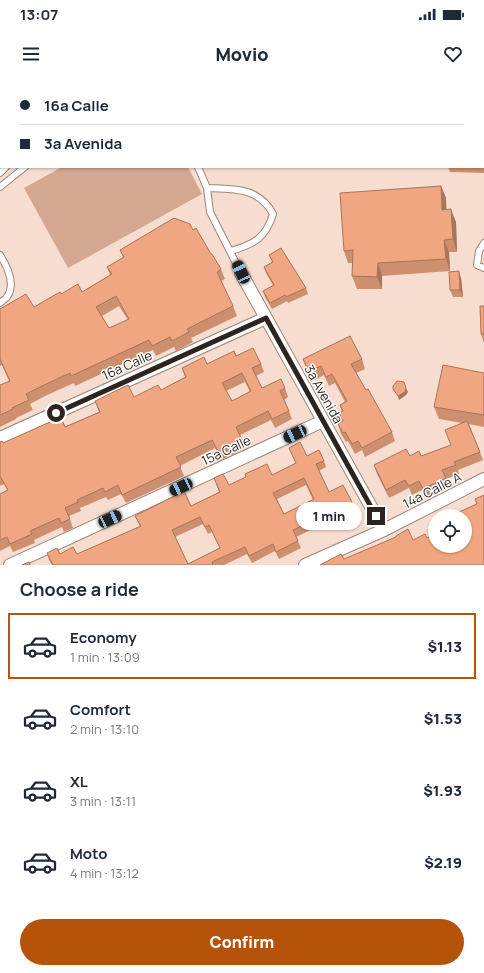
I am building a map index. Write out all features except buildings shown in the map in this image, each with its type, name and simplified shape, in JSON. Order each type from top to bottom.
[{"type":"street","name":"3a Avenida","points":[[241,272],[384,530]]},
{"type":"street","name":"16a Calle","points":[[0,438],[266,318]]},
{"type":"street","name":"15a Calle","points":[[10,565],[323,421]]},
{"type":"street","name":"14a Calle A","points":[[304,565],[384,530],[484,479]]},
{"type":"lane","points":[[0,187],[24,168]]},
{"type":"lane","points":[[198,168],[208,188],[210,212],[241,272]]},
{"type":"lane","points":[[208,188],[244,190],[256,195],[266,203],[273,214],[263,236],[250,245],[231,251]]},
{"type":"lane","points":[[484,243],[479,251],[477,265],[484,268]]},
{"type":"lane","points":[[0,255],[5,263],[12,284],[8,297],[0,303]]},
{"type":"shaded area","points":[[60,168],[189,168],[202,194],[68,268],[24,188]]},
{"type":"route","points":[[56,413],[266,318],[376,516]]}]
